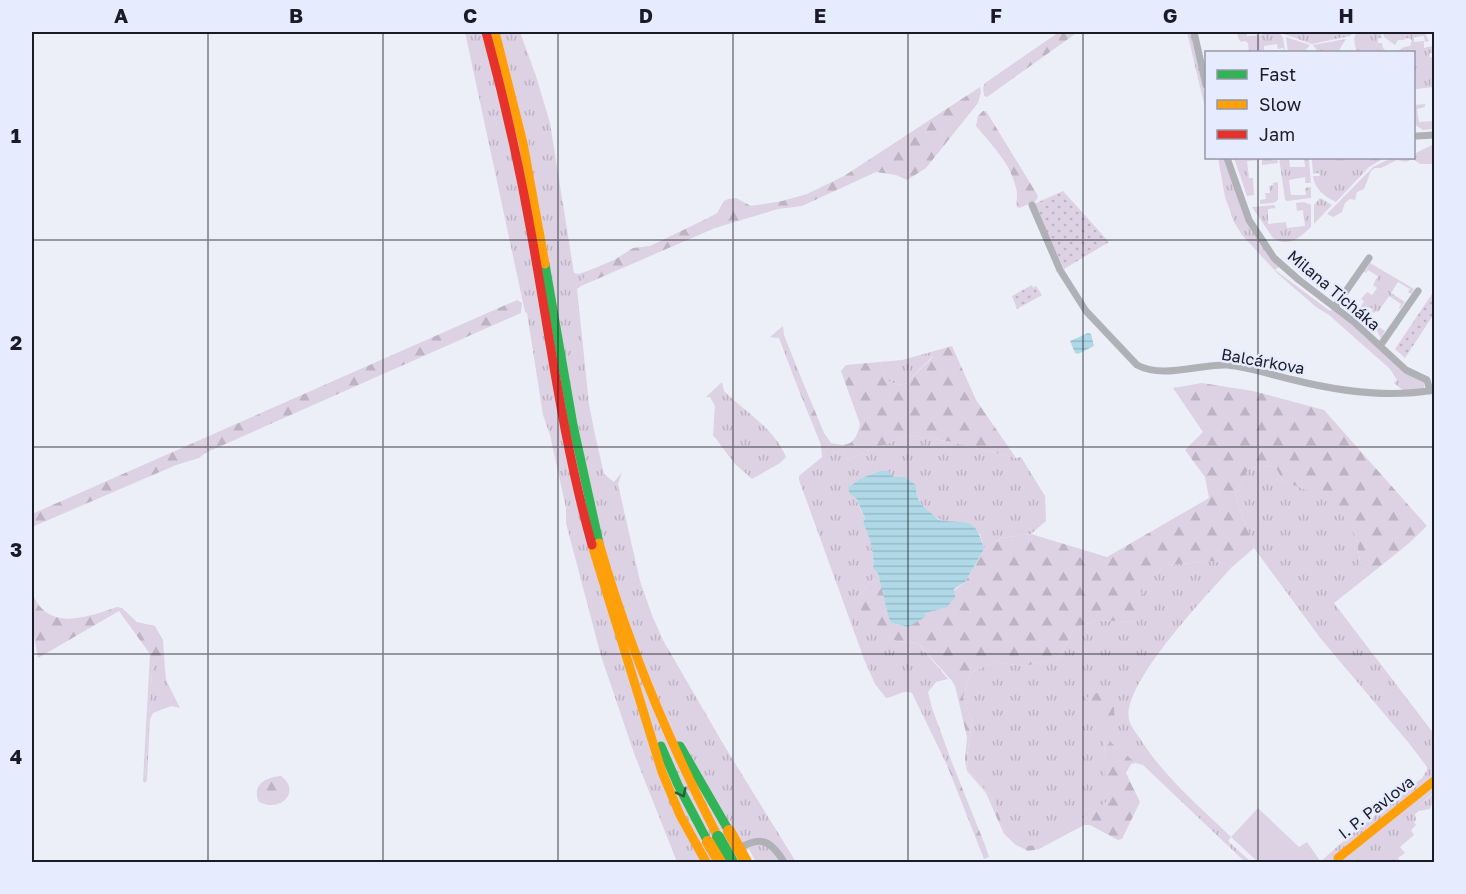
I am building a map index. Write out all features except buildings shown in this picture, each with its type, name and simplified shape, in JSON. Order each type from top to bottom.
[{"type":"main road","points":[[486,32],[519,164],[566,437],[585,527],[610,613],[634,681],[678,785],[713,840],[732,862]]},
{"type":"main road","points":[[495,32],[509,77],[529,163],[571,414],[587,494],[615,596],[648,689],[713,840],[720,862]]},
{"type":"main road","name":"I. P. Pavlova","points":[[1335,860],[1434,781]]},
{"type":"main road","points":[[706,862],[713,840]]},
{"type":"main road","points":[[713,840],[746,862]]},
{"type":"street","points":[[1194,32],[1205,81]]},
{"type":"street","points":[[1418,136],[1434,135]]},
{"type":"street","name":"Milana Ticháka","points":[[1227,159],[1244,208],[1264,245],[1288,271],[1335,307],[1406,370],[1427,381],[1432,391]]},
{"type":"street","name":"Balcárkova","points":[[1032,205],[1060,270],[1086,311],[1143,368],[1163,371],[1227,365],[1339,388],[1404,394],[1432,391]]},
{"type":"street","points":[[1335,307],[1369,258]]},
{"type":"street","points":[[1380,346],[1418,291]]},
{"type":"street","points":[[714,862],[747,844],[764,841],[773,847],[784,862]]},
{"type":"green space","points":[[465,32],[520,32],[550,123],[574,273],[579,274],[595,268],[583,279],[581,286],[577,289],[589,404],[604,474],[614,482],[622,472],[618,484],[640,581],[664,642],[796,862],[756,862],[749,849],[723,862],[677,862],[635,756],[601,656],[566,523],[566,508],[550,435],[543,415],[527,313]]},
{"type":"green space","points":[[1059,32],[1078,32],[987,97],[984,96],[985,83]]},
{"type":"green space","points":[[1187,32],[1191,32],[1205,92],[1205,108]]},
{"type":"green space","points":[[1237,32],[1247,32],[1247,36],[1262,35],[1262,32],[1279,32],[1283,38],[1285,51],[1283,48],[1278,49],[1277,44],[1264,46],[1264,51],[1249,51],[1248,43],[1241,42]]},
{"type":"green space","points":[[1282,32],[1354,32],[1350,36],[1312,44]]},
{"type":"green space","points":[[1357,32],[1381,32],[1382,38],[1378,38],[1378,43],[1382,43],[1386,51],[1357,51],[1355,34]]},
{"type":"green space","points":[[1383,32],[1399,32],[1400,34],[1424,32],[1429,41],[1425,42],[1424,36],[1414,37],[1414,42],[1424,41],[1424,48],[1432,46],[1434,52],[1429,54],[1430,58],[1434,55],[1434,87],[1416,89],[1415,51],[1398,51],[1410,46],[1412,40],[1408,38],[1398,40],[1395,45],[1384,37]]},
{"type":"green space","points":[[1286,37],[1310,45],[1305,51],[1288,51]]},
{"type":"green space","points":[[1346,39],[1339,51],[1317,51],[1313,45]]},
{"type":"green space","points":[[980,87],[978,103],[926,168],[907,180],[896,175],[876,172],[802,206],[778,209],[715,228],[581,286],[583,279],[595,268],[633,248],[650,246],[708,218],[717,213],[724,201],[728,199],[736,198],[751,206],[782,201],[807,194],[844,176]]},
{"type":"green space","points":[[1425,104],[1425,107],[1417,109],[1419,122],[1434,121],[1434,129],[1423,130],[1415,125],[1415,105]]},
{"type":"green space","points":[[986,111],[1038,196],[1036,201],[1017,207],[1017,190],[1010,171],[976,126],[978,116]]},
{"type":"green space","points":[[1434,144],[1434,164],[1420,164],[1413,159],[1415,159],[1415,154]]},
{"type":"green space","points":[[1218,159],[1224,159],[1254,233],[1279,267],[1275,270],[1330,311],[1333,308],[1424,382],[1424,388],[1404,391],[1394,383],[1397,380],[1390,369],[1278,274],[1242,235],[1234,222],[1225,197]]},
{"type":"green space","points":[[1234,159],[1277,159],[1278,163],[1262,165],[1262,160],[1247,161],[1249,178],[1253,178],[1254,195],[1247,196]]},
{"type":"green space","points":[[1279,159],[1289,159],[1290,167],[1305,167],[1304,159],[1309,159],[1311,183],[1305,183],[1305,177],[1289,180],[1291,195],[1306,195],[1305,188],[1311,187],[1311,198],[1287,201]]},
{"type":"green space","points":[[1382,159],[1369,167],[1336,202],[1318,189],[1313,176],[1320,176],[1319,173],[1313,174],[1312,160]]},
{"type":"green space","points":[[1389,159],[1413,159],[1405,162],[1397,160],[1381,168],[1375,168],[1371,171],[1364,189],[1357,192],[1355,200],[1350,199],[1345,203],[1342,212],[1333,217],[1327,214],[1373,167]]},
{"type":"green space","points":[[1278,182],[1278,200],[1273,203],[1260,204],[1260,200],[1266,199],[1265,193],[1270,193],[1269,186]]},
{"type":"green space","points":[[1063,191],[1109,242],[1064,269],[1034,204]]},
{"type":"green space","points":[[1320,198],[1332,205],[1314,224],[1314,205]]},
{"type":"green space","points":[[1304,202],[1311,205],[1311,227],[1289,242],[1273,238],[1252,207],[1274,205],[1276,208],[1268,209],[1268,224],[1286,222],[1287,228],[1305,226],[1303,210],[1297,211],[1296,203]]},
{"type":"green space","points":[[1370,263],[1414,289],[1411,294],[1408,292],[1410,289],[1398,282],[1391,293],[1405,302],[1400,309],[1401,304],[1389,296],[1378,312],[1372,312],[1373,309],[1369,307],[1366,312],[1369,315],[1368,318],[1385,331],[1381,338],[1376,329],[1344,301],[1345,297],[1348,299],[1347,302],[1359,310],[1364,301],[1361,299],[1367,292],[1372,295],[1377,288],[1373,285],[1378,276],[1368,270],[1366,273],[1363,271]]},
{"type":"green space","points":[[1032,285],[1033,288],[1036,286],[1042,295],[1017,309],[1012,296]]},
{"type":"green space","points":[[1434,291],[1434,318],[1432,317],[1405,358],[1395,349]]},
{"type":"green space","points":[[517,300],[522,303],[521,313],[205,453],[199,458],[176,465],[32,527],[32,514]]},
{"type":"green space","points":[[783,326],[784,335],[802,380],[796,383],[779,338],[770,337]]},
{"type":"green space","points":[[952,346],[976,400],[1016,458],[952,442],[909,435],[847,460],[842,445],[852,441],[857,435],[860,424],[841,371],[846,365],[880,362],[887,380],[904,385],[933,357],[931,352]]},
{"type":"green space","points":[[931,352],[933,356],[904,385],[890,382],[885,377],[880,362],[902,360]]},
{"type":"green space","points":[[802,380],[824,433],[831,443],[822,457],[821,445],[796,383]]},
{"type":"green space","points":[[722,382],[724,391],[767,429],[786,457],[752,479],[735,464],[713,435],[715,406],[710,397],[706,397]]},
{"type":"green space","points":[[1202,383],[1253,391],[1324,410],[1427,526],[1367,577],[1361,567],[1356,537],[1335,501],[1283,481],[1275,466],[1249,468],[1235,494],[1254,548],[1232,567],[1216,561],[1166,565],[1137,588],[1151,603],[1136,622],[1096,620],[1074,629],[1059,658],[1025,666],[994,662],[971,673],[963,697],[972,722],[967,756],[968,770],[993,799],[1006,835],[1026,846],[1045,844],[1106,802],[1104,737],[1136,763],[1131,764],[1126,773],[1140,802],[1122,839],[1118,840],[1090,825],[1084,825],[1039,849],[1028,851],[1016,845],[1004,834],[986,793],[967,771],[965,760],[967,737],[952,681],[918,643],[896,641],[863,622],[859,596],[878,574],[891,623],[908,627],[965,582],[984,549],[1001,538],[1031,534],[1107,557],[1209,498],[1205,477],[1185,450],[1203,432],[1173,388]]},
{"type":"green space","points":[[909,435],[952,442],[1016,458],[1021,457],[1045,496],[1046,521],[1031,534],[1001,538],[984,549],[980,534],[948,523],[929,513],[922,505],[916,485],[879,471],[862,479],[856,489],[855,495],[865,518],[863,523],[871,545],[873,568],[878,574],[859,596],[896,641],[918,643],[948,679],[936,682],[928,692],[951,760],[947,765],[912,693],[902,693],[886,698],[875,684],[799,480],[799,476],[822,457],[831,443],[842,445],[847,460]]},
{"type":"green space","points":[[1275,466],[1283,481],[1335,500],[1356,537],[1361,567],[1367,577],[1334,603],[1434,734],[1434,792],[1414,810],[1434,793],[1434,799],[1430,809],[1415,814],[1416,825],[1411,830],[1414,835],[1400,847],[1405,853],[1398,858],[1401,862],[1320,862],[1422,778],[1427,767],[1321,639],[1254,548],[1235,494],[1249,468]]},
{"type":"green space","points":[[1216,561],[1232,567],[1187,618],[1152,663],[1138,685],[1130,704],[1129,720],[1161,767],[1231,837],[1228,841],[1251,862],[1245,862],[1143,765],[1136,763],[1104,738],[1107,802],[1045,844],[1026,846],[1006,835],[993,799],[968,770],[967,756],[972,722],[963,697],[971,673],[994,662],[1025,666],[1059,658],[1074,629],[1096,620],[1136,622],[1136,588],[1166,565]]},
{"type":"green space","points":[[32,592],[39,605],[47,613],[58,617],[69,619],[93,615],[117,607],[122,608],[137,622],[155,626],[163,640],[164,656],[154,660],[152,671],[145,781],[143,781],[150,654],[119,611],[38,658],[32,626]]},
{"type":"green space","points":[[164,656],[166,680],[180,708],[171,706],[153,713],[150,719],[145,783],[143,781],[145,780],[152,671],[154,660]]},
{"type":"green space","points":[[1103,690],[1113,696],[1115,722],[1109,730],[1086,698]]},
{"type":"green space","points":[[951,760],[989,857],[984,859],[947,765]]},
{"type":"green space","points":[[281,776],[289,788],[286,799],[274,805],[259,802],[257,791],[261,783]]},
{"type":"green space","points":[[1258,808],[1299,847],[1307,842],[1321,862],[1258,862],[1231,837]]},
{"type":"water","points":[[1088,333],[1091,334],[1094,346],[1078,354],[1075,353],[1070,341]]},
{"type":"water","points":[[879,471],[888,471],[894,477],[905,477],[916,485],[920,501],[939,520],[963,522],[973,526],[981,538],[984,549],[965,582],[954,589],[955,597],[947,607],[925,613],[925,617],[908,627],[891,623],[878,574],[873,568],[871,545],[863,523],[865,518],[856,498],[850,494],[848,488],[860,479]]},
{"type":"traffic: fast","points":[[545,264],[573,425],[599,543]]},
{"type":"traffic: fast","points":[[661,746],[678,785],[708,842]]},
{"type":"traffic: fast","points":[[680,746],[729,831]]},
{"type":"traffic: fast","points":[[718,837],[732,862]]},
{"type":"traffic: slow","points":[[495,32],[523,143],[545,264]]},
{"type":"traffic: slow","points":[[599,543],[636,656],[666,729],[718,837]]},
{"type":"traffic: slow","points":[[592,545],[662,772],[680,815],[706,862]]},
{"type":"traffic: slow","points":[[1338,858],[1434,781]]},
{"type":"traffic: slow","points":[[729,831],[746,862]]},
{"type":"traffic: slow","points":[[708,842],[720,862]]},
{"type":"traffic: jam","points":[[486,32],[521,181],[565,428],[592,545]]}]
